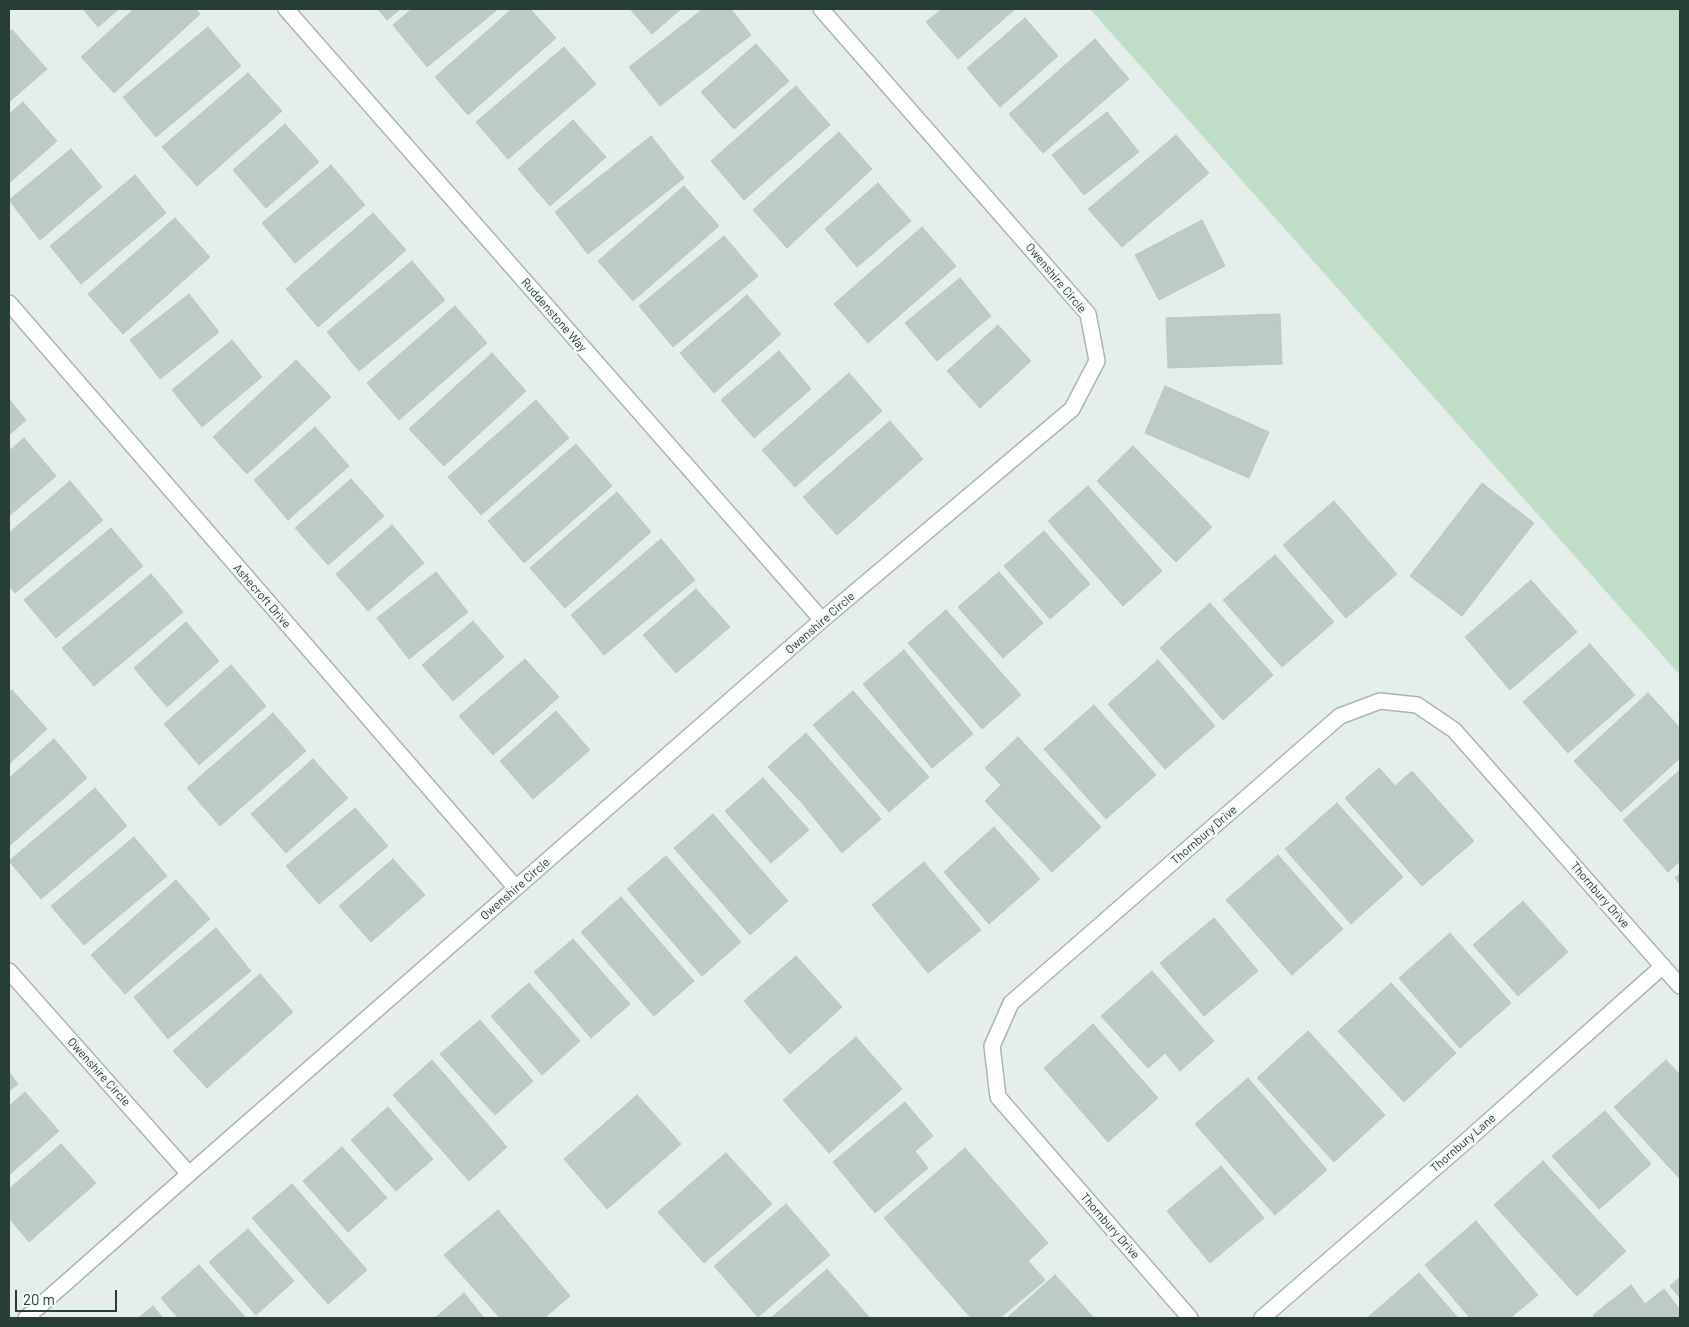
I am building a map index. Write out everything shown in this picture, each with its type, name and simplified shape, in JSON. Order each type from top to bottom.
[{"type":"street","name":"Ruddenstone Way","points":[[286,9],[822,620]]},
{"type":"street","name":"Owenshire Circle","points":[[26,1318],[822,620],[1072,409],[1097,361],[1088,314],[821,9]]},
{"type":"street","name":"Ashecroft Drive","points":[[9,304],[516,888]]},
{"type":"street","name":"Thornbury Drive","points":[[1190,1318],[998,1096],[992,1046],[1011,1003],[1340,716],[1380,701],[1417,705],[1454,730],[1680,986]]},
{"type":"street","name":"Thornbury Lane","points":[[1262,1318],[1464,1143],[1663,966]]},
{"type":"street","name":"Owenshire Circle","points":[[9,971],[189,1174]]},
{"type":"green space","points":[[1090,9],[1680,9],[1680,675]]},
{"type":"building","points":[[83,9],[119,9],[98,27]]},
{"type":"building","points":[[134,9],[195,9],[200,14],[114,93],[81,57]]},
{"type":"building","points":[[378,9],[400,9],[387,20]]},
{"type":"building","points":[[412,9],[498,9],[427,67],[393,25]]},
{"type":"building","points":[[512,9],[530,9],[556,38],[468,115],[435,77]]},
{"type":"building","points":[[630,9],[681,9],[652,34]]},
{"type":"building","points":[[703,9],[731,9],[751,35],[660,106],[629,67]]},
{"type":"building","points":[[942,9],[1015,9],[958,59],[926,22]]},
{"type":"building","points":[[1025,18],[1058,56],[1000,107],[967,68]]},
{"type":"building","points":[[208,27],[241,66],[156,137],[123,97]]},
{"type":"building","points":[[12,30],[47,69],[9,102],[9,33]]},
{"type":"building","points":[[1095,39],[1129,79],[1043,153],[1009,114]]},
{"type":"building","points":[[756,44],[789,81],[734,129],[701,92]]},
{"type":"building","points":[[564,47],[596,84],[508,159],[476,122]]},
{"type":"building","points":[[248,73],[282,111],[197,186],[162,147]]},
{"type":"building","points":[[796,86],[830,125],[744,200],[711,161]]},
{"type":"building","points":[[23,102],[57,141],[9,183],[9,114]]},
{"type":"building","points":[[1107,112],[1139,152],[1084,195],[1052,155]]},
{"type":"building","points":[[573,120],[606,157],[550,206],[518,169]]},
{"type":"building","points":[[285,124],[319,162],[266,208],[233,170]]},
{"type":"building","points":[[839,132],[872,169],[787,248],[753,210]]},
{"type":"building","points":[[1176,135],[1209,173],[1122,247],[1088,209]]},
{"type":"building","points":[[651,136],[684,178],[588,254],[555,212]]},
{"type":"building","points":[[71,149],[102,187],[40,240],[9,200]]},
{"type":"building","points":[[331,165],[365,205],[295,263],[262,223]]},
{"type":"building","points":[[135,175],[166,213],[81,284],[50,246]]},
{"type":"building","points":[[878,183],[911,221],[857,267],[825,229]]},
{"type":"building","points":[[684,186],[719,226],[633,301],[598,261]]},
{"type":"building","points":[[373,213],[406,250],[318,327],[286,289]]},
{"type":"building","points":[[175,218],[210,257],[123,334],[88,294]]},
{"type":"building","points":[[1202,220],[1225,266],[1159,300],[1135,255]]},
{"type":"building","points":[[922,227],[956,266],[868,343],[834,304]]},
{"type":"building","points":[[724,236],[758,276],[673,347],[639,306]]},
{"type":"building","points":[[412,261],[445,300],[359,371],[327,332]]},
{"type":"building","points":[[960,278],[991,316],[937,361],[905,323]]},
{"type":"building","points":[[189,294],[219,332],[160,379],[130,340]]},
{"type":"building","points":[[747,295],[781,334],[714,393],[680,353]]},
{"type":"building","points":[[455,306],[487,343],[399,420],[367,383]]},
{"type":"building","points":[[1280,314],[1282,364],[1168,368],[1166,318]]},
{"type":"building","points":[[998,325],[1031,361],[980,408],[947,371]]},
{"type":"building","points":[[232,340],[262,377],[202,427],[172,390]]},
{"type":"building","points":[[779,351],[811,389],[754,438],[721,400]]},
{"type":"building","points":[[492,353],[526,391],[444,466],[409,429]]},
{"type":"building","points":[[296,360],[331,397],[247,474],[213,437]]},
{"type":"building","points":[[849,373],[882,411],[795,487],[762,450]]},
{"type":"building","points":[[1165,386],[1269,432],[1249,478],[1145,433]]},
{"type":"building","points":[[9,399],[26,420],[9,435]]},
{"type":"building","points":[[536,400],[569,438],[481,515],[448,477]]},
{"type":"building","points":[[890,421],[923,459],[837,535],[803,497]]},
{"type":"building","points":[[315,427],[349,466],[288,520],[254,480]]},
{"type":"building","points":[[24,438],[56,476],[9,516],[9,451]]},
{"type":"building","points":[[576,444],[612,486],[524,563],[488,521]]},
{"type":"building","points":[[1133,446],[1212,527],[1176,562],[1097,481]]},
{"type":"building","points":[[351,479],[384,516],[328,565],[295,528]]},
{"type":"building","points":[[70,481],[103,520],[15,593],[9,586],[9,533]]},
{"type":"building","points":[[1482,483],[1534,523],[1462,616],[1410,576]]},
{"type":"building","points":[[1088,486],[1162,571],[1123,606],[1048,521]]},
{"type":"building","points":[[617,492],[651,532],[565,608],[530,568]]},
{"type":"building","points":[[1334,501],[1397,574],[1346,618],[1283,545]]},
{"type":"building","points":[[392,525],[424,563],[368,611],[336,574]]},
{"type":"building","points":[[111,528],[143,566],[56,638],[24,600]]},
{"type":"building","points":[[1044,531],[1090,584],[1050,619],[1004,566]]},
{"type":"building","points":[[661,539],[695,580],[604,655],[571,615]]},
{"type":"building","points":[[1275,555],[1334,622],[1282,667],[1223,600]]},
{"type":"building","points":[[436,572],[468,612],[409,659],[377,618]]},
{"type":"building","points":[[999,572],[1043,623],[1003,658],[958,607]]},
{"type":"building","points":[[151,574],[183,612],[94,686],[62,648]]},
{"type":"building","points":[[1531,580],[1577,632],[1510,690],[1465,637]]},
{"type":"building","points":[[696,589],[730,627],[676,673],[643,635]]},
{"type":"building","points":[[1210,603],[1273,675],[1223,720],[1160,648]]},
{"type":"building","points":[[946,610],[1021,695],[982,729],[908,643]]},
{"type":"building","points":[[473,621],[504,657],[453,701],[422,665]]},
{"type":"building","points":[[186,622],[219,661],[167,707],[134,668]]},
{"type":"building","points":[[1590,644],[1635,695],[1568,753],[1523,702]]},
{"type":"building","points":[[904,650],[973,734],[932,768],[863,684]]},
{"type":"building","points":[[525,659],[559,697],[493,755],[459,716]]},
{"type":"building","points":[[1158,660],[1215,726],[1165,769],[1108,704]]},
{"type":"building","points":[[231,665],[266,706],[199,765],[164,724]]},
{"type":"building","points":[[12,690],[47,729],[9,764],[9,693]]},
{"type":"building","points":[[853,691],[929,777],[889,812],[813,725]]},
{"type":"building","points":[[1648,693],[1680,728],[1680,758],[1621,812],[1574,761]]},
{"type":"building","points":[[1094,705],[1156,775],[1106,819],[1044,749]]},
{"type":"building","points":[[556,711],[590,750],[533,799],[500,761]]},
{"type":"building","points":[[273,713],[306,751],[220,826],[187,788]]},
{"type":"building","points":[[806,733],[881,819],[842,853],[802,803],[768,767]]},
{"type":"building","points":[[1018,737],[1101,827],[1052,872],[985,801],[1001,785],[985,768]]},
{"type":"building","points":[[54,739],[87,778],[9,846],[9,778]]},
{"type":"building","points":[[313,759],[348,798],[286,853],[251,814]]},
{"type":"building","points":[[1379,768],[1395,786],[1412,771],[1474,841],[1422,886],[1345,798]]},
{"type":"building","points":[[1680,770],[1680,861],[1668,872],[1623,820]]},
{"type":"building","points":[[763,778],[809,830],[771,863],[725,811]]},
{"type":"building","points":[[95,788],[127,826],[41,899],[9,861]]},
{"type":"building","points":[[1337,803],[1403,877],[1351,924],[1285,849]]},
{"type":"building","points":[[355,808],[388,846],[319,904],[286,866]]},
{"type":"building","points":[[713,814],[788,901],[750,935],[674,848]]},
{"type":"building","points":[[994,827],[1040,879],[989,924],[944,872]]},
{"type":"building","points":[[134,837],[167,876],[84,945],[51,906]]},
{"type":"building","points":[[1278,855],[1343,929],[1292,975],[1226,900]]},
{"type":"building","points":[[666,856],[741,942],[702,976],[627,889]]},
{"type":"building","points":[[393,859],[425,895],[371,942],[339,906]]},
{"type":"building","points":[[924,862],[981,930],[928,973],[872,905]]},
{"type":"building","points":[[1680,873],[1680,884],[1675,878]]},
{"type":"building","points":[[176,880],[210,919],[125,994],[91,955]]},
{"type":"building","points":[[621,897],[694,981],[654,1016],[581,932]]},
{"type":"building","points":[[1523,901],[1568,952],[1518,996],[1473,945]]},
{"type":"building","points":[[1214,918],[1258,971],[1204,1016],[1160,963]]},
{"type":"building","points":[[216,928],[251,971],[168,1039],[134,997]]},
{"type":"building","points":[[1450,933],[1511,1003],[1460,1048],[1399,978]]},
{"type":"building","points":[[573,939],[630,1004],[591,1038],[534,972]]},
{"type":"building","points":[[796,956],[842,1007],[790,1054],[744,1001]]},
{"type":"building","points":[[1152,971],[1214,1041],[1180,1071],[1165,1053],[1148,1068],[1101,1016]]},
{"type":"building","points":[[260,974],[293,1012],[207,1088],[173,1051]]},
{"type":"building","points":[[529,983],[580,1041],[542,1075],[491,1016]]},
{"type":"building","points":[[1391,983],[1456,1053],[1404,1102],[1338,1031]]},
{"type":"building","points":[[480,1020],[533,1081],[495,1115],[440,1054]]},
{"type":"building","points":[[1093,1024],[1158,1098],[1108,1142],[1044,1068]]},
{"type":"building","points":[[1308,1031],[1385,1115],[1334,1162],[1257,1078]]},
{"type":"building","points":[[856,1037],[902,1089],[829,1153],[783,1100]]},
{"type":"building","points":[[432,1060],[507,1147],[469,1181],[393,1095]]},
{"type":"building","points":[[1666,1060],[1680,1075],[1680,1179],[1614,1107]]},
{"type":"building","points":[[9,1072],[18,1084],[9,1091]]},
{"type":"building","points":[[1248,1078],[1327,1170],[1275,1215],[1195,1124]]},
{"type":"building","points":[[25,1092],[59,1131],[9,1175],[9,1106]]},
{"type":"building","points":[[637,1095],[681,1144],[607,1209],[564,1159]]},
{"type":"building","points":[[905,1102],[933,1136],[915,1151],[928,1168],[875,1213],[833,1162]]},
{"type":"building","points":[[388,1107],[433,1159],[396,1191],[351,1140]]},
{"type":"building","points":[[1605,1111],[1651,1164],[1599,1209],[1552,1156]]},
{"type":"building","points":[[61,1144],[96,1183],[29,1242],[9,1218],[9,1189]]},
{"type":"building","points":[[342,1147],[387,1198],[348,1232],[303,1181]]},
{"type":"building","points":[[965,1148],[1048,1243],[1028,1261],[1045,1280],[1000,1318],[971,1318],[884,1218]]},
{"type":"building","points":[[726,1153],[772,1204],[704,1263],[658,1212]]},
{"type":"building","points":[[1543,1161],[1626,1251],[1577,1296],[1494,1205]]},
{"type":"building","points":[[1221,1166],[1264,1218],[1210,1263],[1167,1211]]},
{"type":"building","points":[[292,1184],[367,1270],[328,1304],[252,1218]]},
{"type":"building","points":[[786,1204],[830,1255],[758,1317],[714,1266]]},
{"type":"building","points":[[498,1210],[570,1296],[544,1318],[500,1318],[444,1255]]},
{"type":"building","points":[[1476,1221],[1538,1295],[1510,1318],[1470,1318],[1425,1265]]},
{"type":"building","points":[[248,1229],[294,1281],[256,1315],[209,1262]]},
{"type":"building","points":[[199,1265],[246,1318],[178,1318],[161,1298]]},
{"type":"building","points":[[827,1269],[870,1318],[771,1318]]},
{"type":"building","points":[[1419,1273],[1458,1318],[1367,1318]]},
{"type":"building","points":[[1055,1275],[1094,1318],[1007,1318]]},
{"type":"building","points":[[1680,1277],[1680,1298],[1670,1286]]},
{"type":"building","points":[[1631,1285],[1645,1304],[1664,1289],[1680,1310],[1680,1318],[1595,1318],[1593,1315]]},
{"type":"building","points":[[464,1293],[484,1318],[435,1318]]},
{"type":"building","points":[[153,1306],[163,1318],[138,1318]]}]
